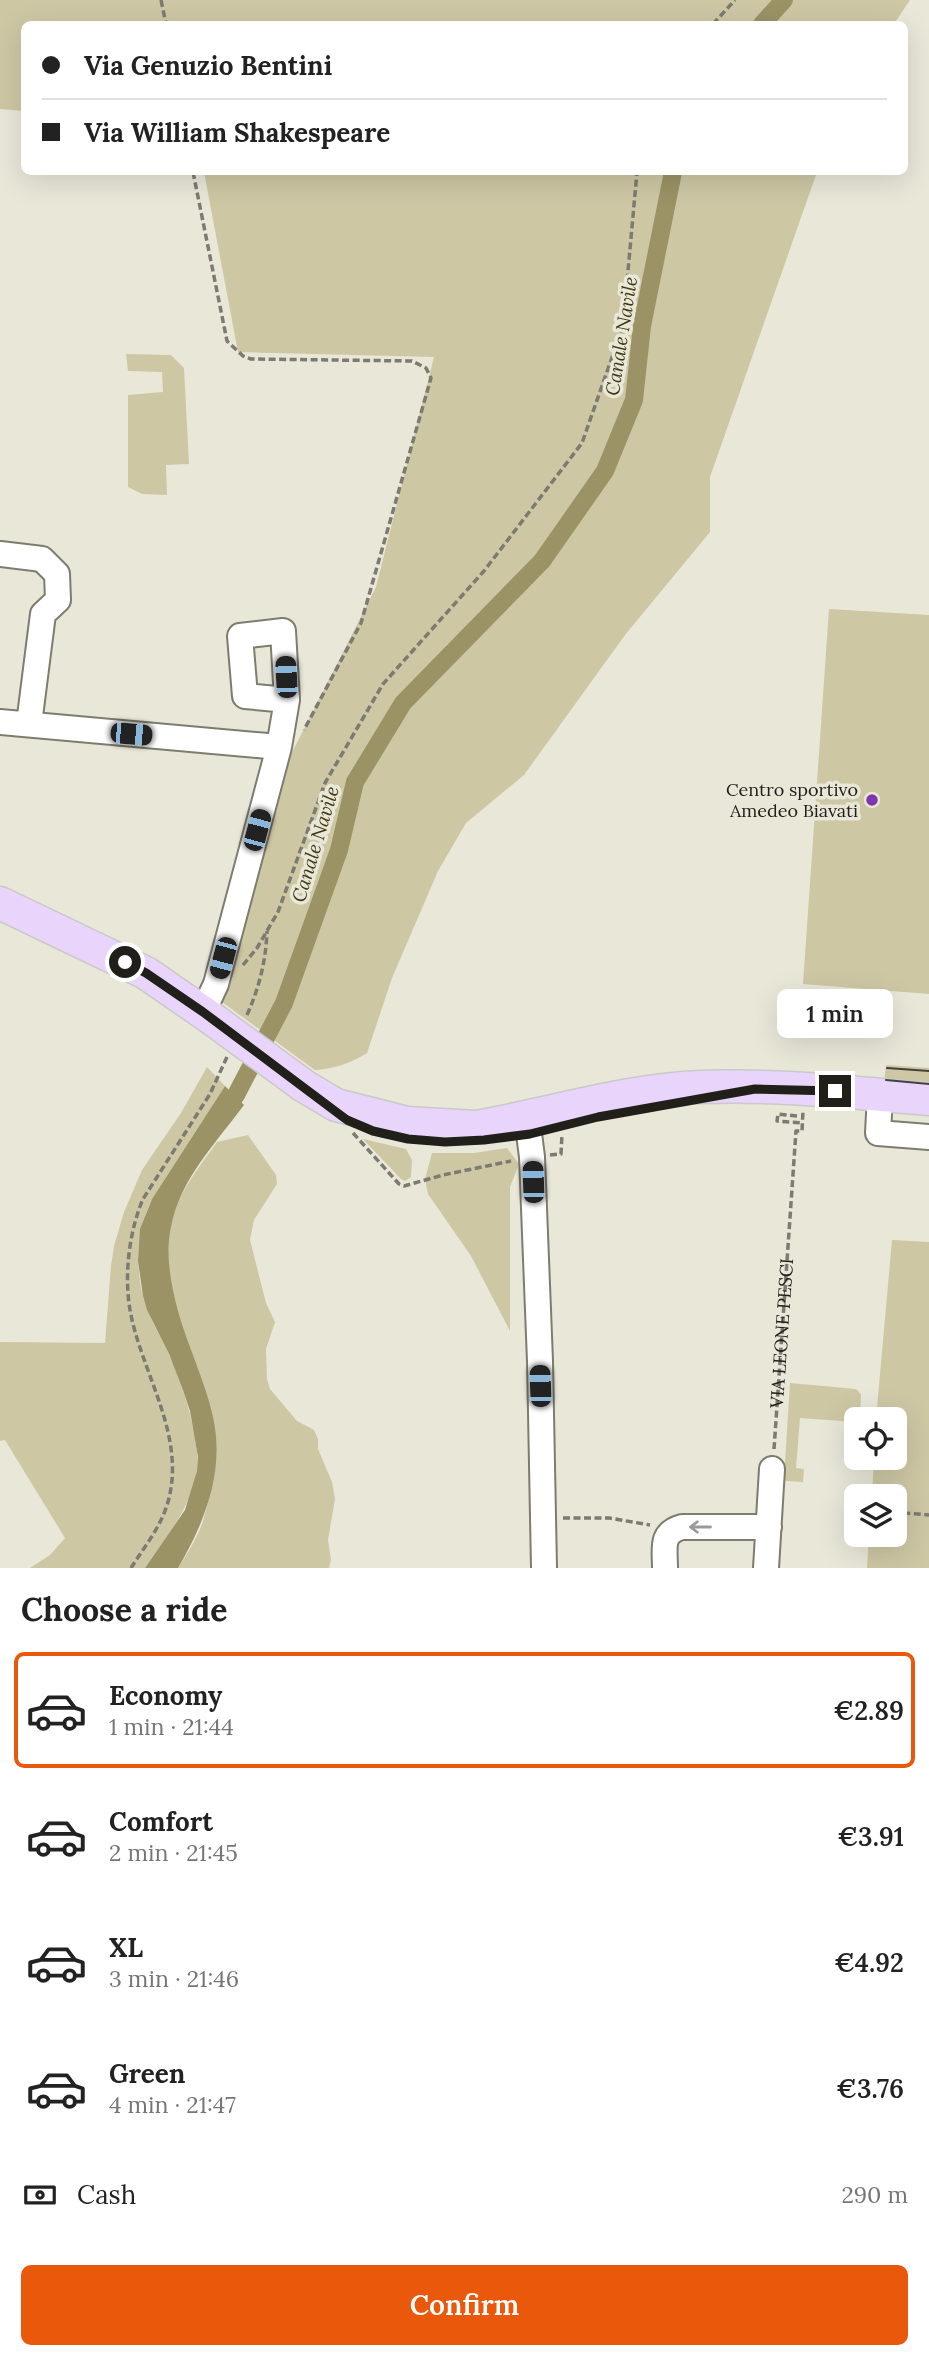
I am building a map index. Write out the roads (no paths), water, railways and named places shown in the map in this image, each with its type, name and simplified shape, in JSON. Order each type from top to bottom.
[{"type":"main road","points":[[0,902],[146,973],[207,1015],[347,1120],[373,1131],[408,1139],[445,1142],[530,1136],[572,1107],[649,1092],[701,1087],[880,1095],[929,1100]]},
{"type":"main road","points":[[304,1086],[336,1105],[407,1124],[475,1127],[530,1136]]},
{"type":"street","points":[[0,554],[42,559],[57,574],[58,600],[43,614],[29,724]]},
{"type":"street","points":[[207,1015],[279,747],[287,700]]},
{"type":"street","points":[[0,722],[279,747]]},
{"type":"street","points":[[880,1095],[878,1133],[929,1137]]},
{"type":"street","points":[[530,1136],[541,1398],[544,1568]]},
{"type":"street","points":[[766,1568],[772,1469]]},
{"type":"street","points":[[665,1568],[666,1536],[672,1530],[682,1527],[769,1527]]},
{"type":"waterway","name":"Canale Navile","points":[[765,21],[784,0]]},
{"type":"waterway","name":"Canale Navile","points":[[221,1116],[236,1095],[284,1003],[339,850],[355,782],[403,703],[542,561],[605,471],[634,400],[642,326],[672,175]]},
{"type":"tram line","points":[[887,1068],[929,1071]]},
{"type":"tram line","points":[[886,1080],[929,1084]]},
{"type":"place","name":"Centro sportivo Amedeo Biavati","points":[[872,800]]}]
